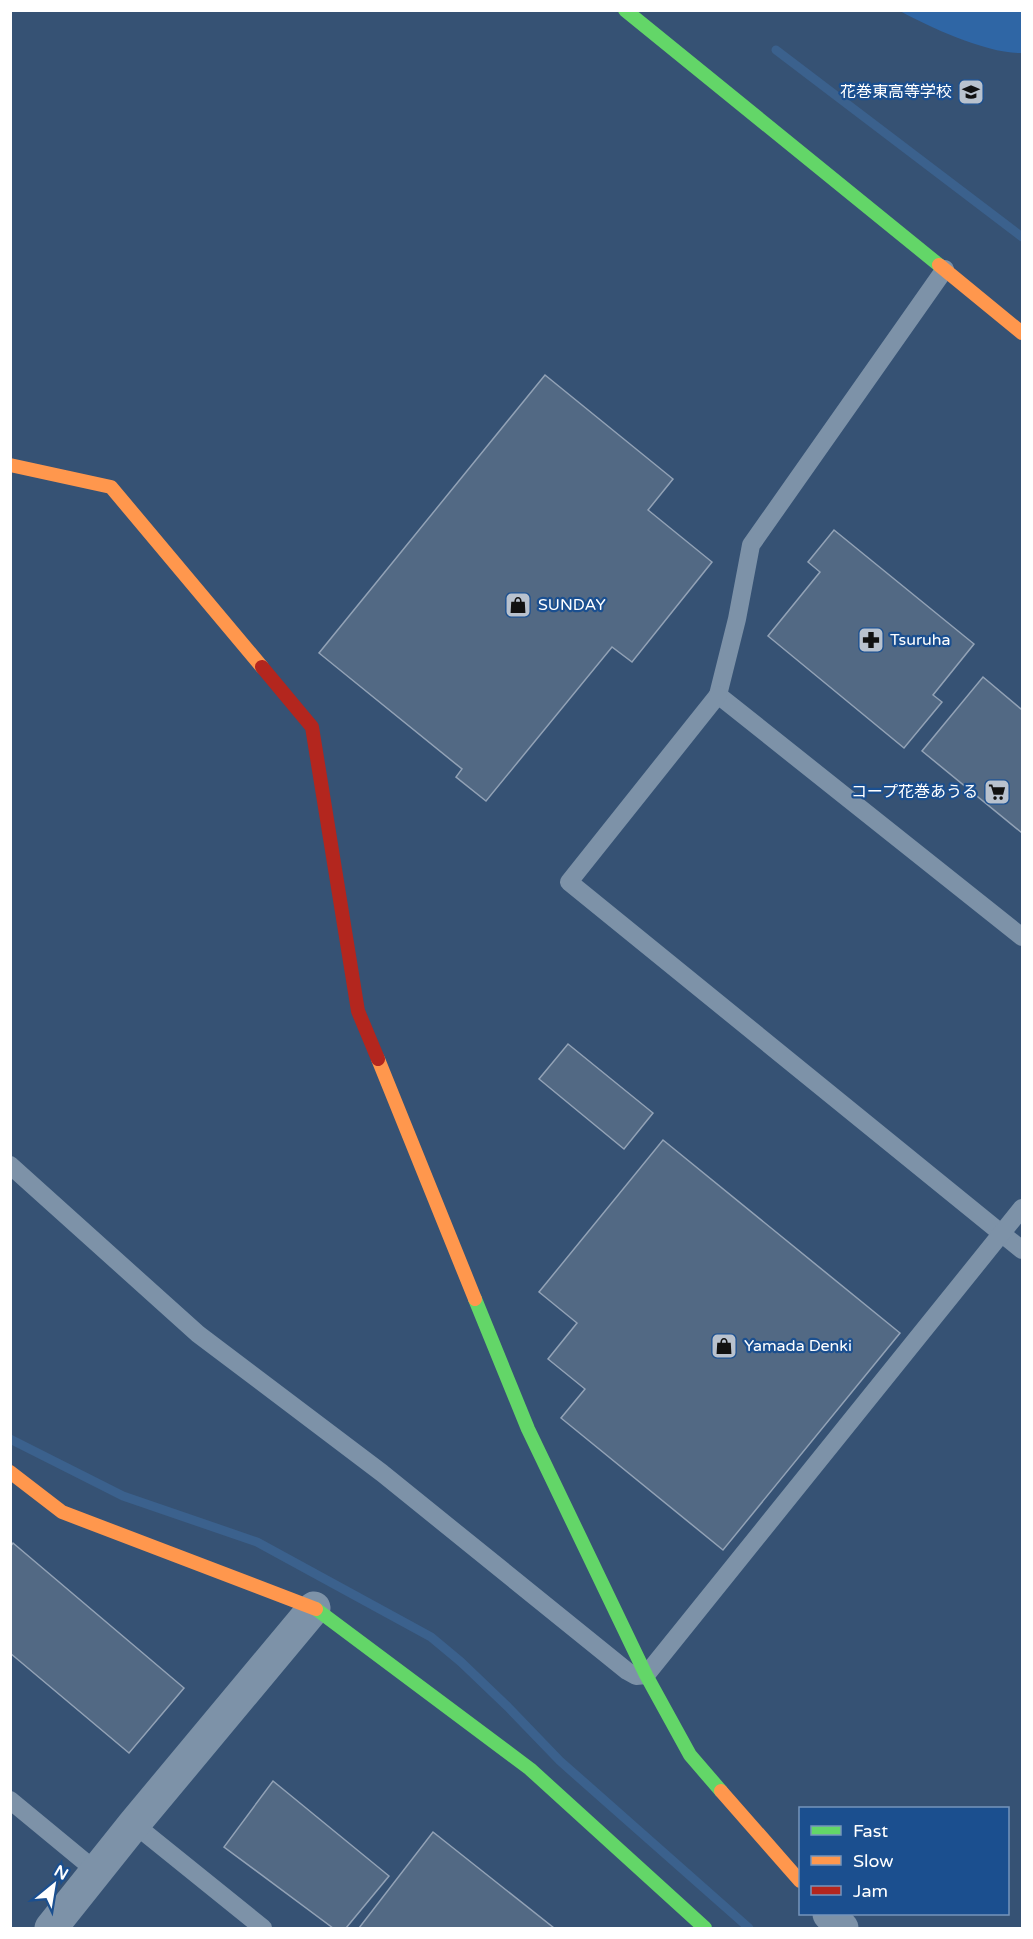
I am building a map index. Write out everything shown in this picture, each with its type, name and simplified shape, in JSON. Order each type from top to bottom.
[{"type":"street","points":[[625,10],[1023,333]]},
{"type":"street","points":[[10,465],[111,487],[312,727],[358,1011],[528,1429],[646,1675],[690,1755],[799,1879]]},
{"type":"street","points":[[10,1472],[62,1512],[314,1608],[530,1769],[705,1929]]},
{"type":"street","points":[[51,1929],[134,1824],[314,1608]]},
{"type":"street","points":[[830,1915],[842,1929]]},
{"type":"lane","points":[[945,270],[751,545],[718,695],[569,882],[1023,1250]]},
{"type":"lane","points":[[718,695],[1023,937]]},
{"type":"lane","points":[[10,1165],[198,1334],[382,1473],[636,1676],[646,1675],[1023,1208]]},
{"type":"lane","points":[[10,1800],[96,1871]]},
{"type":"lane","points":[[134,1824],[263,1929]]},
{"type":"shaded area","points":[[900,11],[1022,11],[1022,53],[977,45],[927,25]]},
{"type":"building","name":"SUNDAY","points":[[545,375],[673,479],[648,510],[712,562],[632,662],[612,647],[486,801],[456,777],[462,769],[319,653]]},
{"type":"building","name":"Tsuruha","points":[[834,530],[974,644],[933,695],[942,702],[904,748],[768,636],[820,572],[808,562]]},
{"type":"building","name":"コープ花巻あうる","points":[[983,677],[1021,709],[1022,707],[1022,833],[922,751]]},
{"type":"building","points":[[568,1044],[653,1113],[624,1149],[539,1079]]},
{"type":"building","name":"Yamada Denki","points":[[663,1140],[900,1333],[723,1550],[561,1418],[585,1389],[548,1359],[577,1323],[539,1292]]},
{"type":"building","points":[[13,1543],[184,1688],[129,1753],[10,1653],[10,1547]]},
{"type":"building","points":[[273,1781],[389,1876],[346,1928],[333,1928],[224,1847]]},
{"type":"building","points":[[433,1832],[554,1928],[359,1928]]},
{"type":"waterway","points":[[776,50],[1022,237]]},
{"type":"waterway","points":[[10,1439],[123,1496],[257,1542],[431,1637],[508,1707],[560,1761],[749,1928]]},
{"type":"traffic: fast","points":[[625,10],[939,265]]},
{"type":"traffic: fast","points":[[475,1299],[528,1429],[646,1675],[690,1755],[721,1791]]},
{"type":"traffic: fast","points":[[316,1609],[530,1769],[705,1928]]},
{"type":"traffic: slow","points":[[939,265],[1022,333]]},
{"type":"traffic: slow","points":[[10,465],[111,487],[262,667]]},
{"type":"traffic: slow","points":[[378,1059],[475,1299]]},
{"type":"traffic: slow","points":[[10,1472],[62,1512],[316,1609]]},
{"type":"traffic: slow","points":[[721,1791],[799,1880]]},
{"type":"traffic: jam","points":[[262,667],[312,727],[358,1011],[378,1059]]},
{"type":"place","name":"花巻東高等学校","points":[[971,92]]},
{"type":"place","name":"SUNDAY","points":[[518,605]]},
{"type":"place","name":"Tsuruha","points":[[871,640]]},
{"type":"place","name":"コープ花巻あうる","points":[[997,792]]},
{"type":"place","name":"Yamada Denki","points":[[724,1346]]}]
